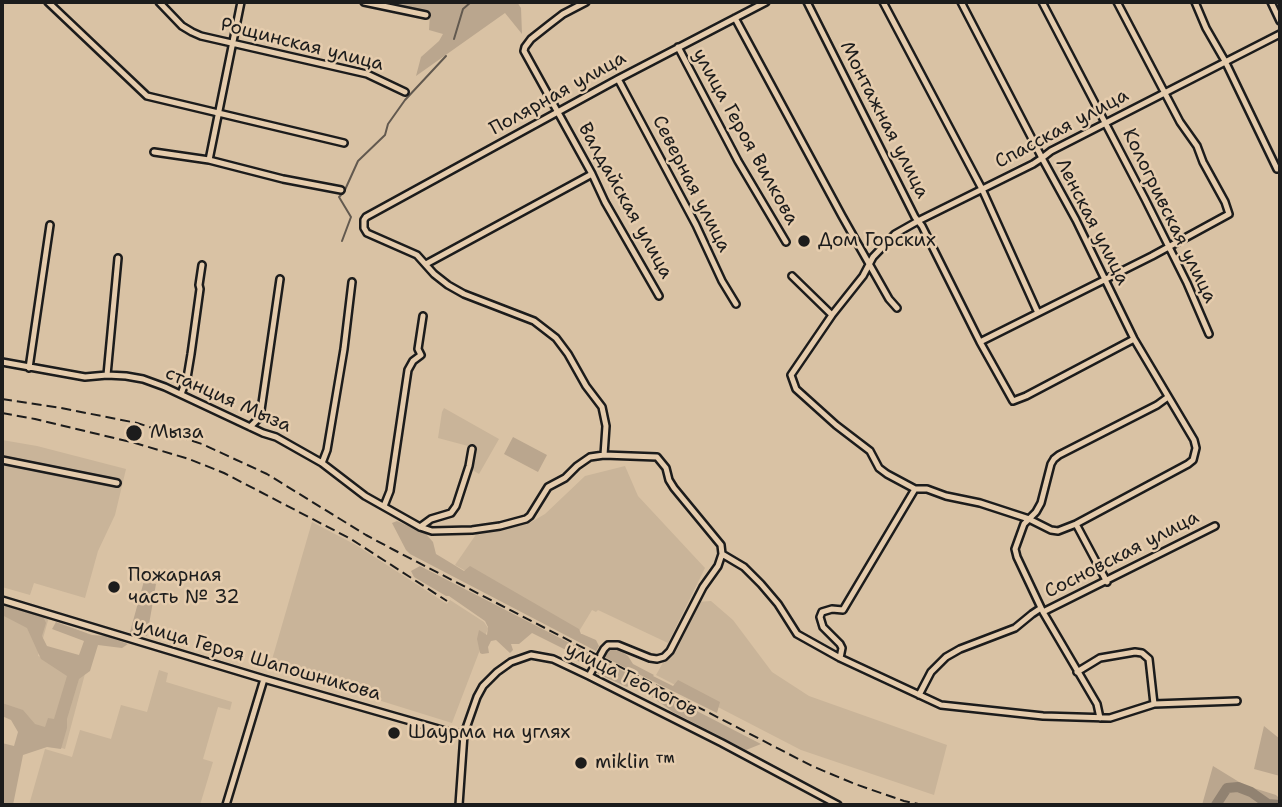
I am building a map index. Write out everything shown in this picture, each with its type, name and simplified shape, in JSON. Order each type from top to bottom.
[{"type":"street","points":[[48,2],[147,96],[344,143]]},
{"type":"street","name":"Рощинская улица","points":[[159,2],[182,26],[192,32],[233,44],[367,74],[405,92]]},
{"type":"street","points":[[209,160],[241,2]]},
{"type":"street","points":[[364,2],[426,15]]},
{"type":"street","name":"Валдайская улица","points":[[586,2],[556,19],[531,39],[525,47],[525,55],[659,296]]},
{"type":"street","name":"Полярная улица","points":[[426,264],[410,251],[367,233],[363,224],[366,217],[618,79],[766,2]]},
{"type":"street","name":"Монтажная улица","points":[[807,2],[980,342],[1013,401],[1134,339]]},
{"type":"street","points":[[883,2],[982,189],[1038,313]]},
{"type":"street","name":"Ленская улица","points":[[961,2],[1076,220],[1134,339],[1194,440],[1196,454],[1188,464],[1076,524]]},
{"type":"street","name":"Кологривская улица","points":[[1042,2],[1168,246],[1209,334]]},
{"type":"street","points":[[980,342],[1229,214],[1197,146],[1180,122],[1117,2]]},
{"type":"street","points":[[1195,2],[1277,169]]},
{"type":"street","points":[[1271,2],[1280,21]]},
{"type":"street","points":[[736,18],[869,265],[897,308]]},
{"type":"street","name":"Спасская улица","points":[[915,489],[879,468],[870,450],[836,425],[796,389],[791,375],[832,315],[863,276],[873,257],[895,234],[918,221],[1033,164],[1051,151],[1280,34]]},
{"type":"street","name":"улица Героя Вилкова","points":[[678,47],[738,161],[786,242]]},
{"type":"street","name":"Северная улица","points":[[618,79],[736,304]]},
{"type":"street","points":[[154,152],[209,160],[283,179],[341,190]]},
{"type":"street","points":[[592,174],[426,264],[448,285],[464,294],[520,314],[544,327],[562,345],[586,386],[603,407],[606,426],[604,455]]},
{"type":"street","points":[[29,368],[50,225]]},
{"type":"street","points":[[107,375],[118,258]]},
{"type":"street","points":[[181,394],[191,354],[202,265]]},
{"type":"street","points":[[792,276],[832,315]]},
{"type":"street","points":[[250,427],[260,417],[279,279]]},
{"type":"street","points":[[322,463],[327,450],[344,349],[352,282]]},
{"type":"street","points":[[384,506],[390,491],[408,370],[413,361],[421,355],[418,349],[423,316]]},
{"type":"street","name":"станция Мыза","points":[[2,362],[85,377],[107,375],[143,379],[276,437],[322,463],[344,481],[420,527]]},
{"type":"street","points":[[1100,718],[1097,704],[1042,610],[1014,549],[1024,524],[1041,503],[1054,459],[1168,397]]},
{"type":"street","points":[[420,527],[430,519],[451,513],[456,506],[470,466],[472,449]]},
{"type":"street","points":[[420,527],[432,531],[472,530],[526,519],[548,487],[565,478],[590,457],[657,457],[666,468],[674,488],[721,545],[722,554],[718,566],[703,587],[670,651],[664,657],[650,659],[618,645],[608,645],[589,676]]},
{"type":"street","points":[[2,460],[117,483]]},
{"type":"street","points":[[840,658],[842,649],[823,627],[820,617],[822,612],[843,610],[915,489],[927,489],[980,503],[1029,519],[1051,530],[1058,531],[1076,524],[1107,582]]},
{"type":"street","name":"Сосновская улица","points":[[919,695],[932,672],[946,657],[960,649],[1014,628],[1031,614],[1107,582],[1215,526]]},
{"type":"street","points":[[722,554],[744,567],[761,583],[797,634],[840,658],[941,705],[1043,716],[1110,718],[1154,704],[1237,701]]},
{"type":"street","name":"улица Героя Шапошникова","points":[[2,600],[264,679],[464,734]]},
{"type":"street","points":[[1077,672],[1100,658],[1142,653],[1149,659],[1154,704]]},
{"type":"street","name":"улица Геологов","points":[[459,805],[464,734],[477,697],[483,686],[497,672],[511,662],[531,655],[552,659],[589,676],[838,805]]},
{"type":"street","points":[[226,805],[264,679]]},
{"type":"shaded area","points":[[385,2],[517,2],[521,8],[522,34],[505,13],[416,76],[421,57],[443,34],[429,30],[430,13]]},
{"type":"shaded area","points":[[444,408],[499,439],[479,474],[466,466],[468,446],[438,438]]},
{"type":"shaded area","points":[[513,437],[547,455],[538,472],[504,454]]},
{"type":"shaded area","points":[[2,440],[37,446],[126,469],[115,515],[98,551],[85,598],[34,583],[30,595],[2,587]]},
{"type":"shaded area","points":[[625,466],[638,496],[705,568],[668,643],[598,610],[592,610],[578,633],[455,565],[477,533],[528,524],[545,514],[585,476]]},
{"type":"shaded area","points":[[397,521],[426,534],[433,542],[436,554],[464,571],[470,566],[579,629],[581,634],[596,640],[599,646],[596,651],[410,554],[392,523]]},
{"type":"shaded area","points":[[312,522],[356,545],[447,604],[450,600],[484,622],[488,628],[452,723],[272,667]]},
{"type":"shaded area","points":[[420,566],[593,655],[590,661],[580,662],[572,658],[566,650],[532,633],[519,644],[511,644],[513,650],[510,653],[496,640],[491,641],[489,653],[480,653],[477,639],[479,630],[487,635],[488,627],[485,621],[449,596],[414,577],[411,571]]},
{"type":"shaded area","points":[[144,581],[156,584],[147,636],[130,632]]},
{"type":"shaded area","points":[[711,601],[733,620],[772,672],[809,696],[947,745],[934,795],[801,750],[656,675],[697,602]]},
{"type":"shaded area","points":[[2,604],[49,617],[38,656],[86,670],[65,749],[31,739],[2,710]]},
{"type":"shaded area","points":[[2,605],[43,616],[46,623],[42,636],[47,646],[79,655],[84,641],[52,629],[56,622],[128,644],[122,648],[98,645],[90,671],[79,679],[61,749],[47,747],[23,755],[13,805],[2,805],[2,743],[14,746],[18,732],[11,720],[2,716],[2,703],[23,710],[35,724],[45,727],[48,718],[54,719],[67,676],[41,659],[27,628],[2,615]]},
{"type":"shaded area","points":[[606,649],[618,649],[628,656],[633,664],[653,676],[673,686],[678,680],[720,702],[717,713],[606,658],[603,655]]},
{"type":"shaded area","points":[[600,660],[657,689],[634,681],[627,687],[598,674],[595,669]]},
{"type":"shaded area","points":[[159,670],[168,673],[166,682],[232,702],[230,710],[218,707],[203,759],[213,762],[200,805],[29,805],[45,749],[72,757],[80,730],[111,739],[121,705],[147,712]]},
{"type":"shaded area","points":[[656,690],[761,744],[746,750],[673,712],[652,697]]},
{"type":"shaded area","points":[[1264,726],[1280,739],[1280,776],[1254,769]]},
{"type":"shaded area","points":[[1213,766],[1244,785],[1276,795],[1280,799],[1280,805],[1202,805]]},
{"type":"waterway","points":[[454,39],[463,9],[471,2]]},
{"type":"waterway","points":[[342,241],[351,217],[339,197],[358,161],[385,135],[388,124],[405,100],[446,56]]},
{"type":"waterway","points":[[1216,805],[1227,788],[1238,787],[1268,804],[1280,805]]},
{"type":"railway","points":[[2,399],[137,423],[202,444],[267,474],[394,550],[812,766],[855,784],[923,805]]},
{"type":"railway","points":[[2,413],[135,443],[224,473],[351,539],[447,601]]},
{"type":"place","name":"Дом Горских","points":[[804,241]]},
{"type":"place","name":"Мыза","points":[[134,433]]},
{"type":"place","name":"Пожарная часть № 32","points":[[114,587]]},
{"type":"place","name":"Шаурма на углях","points":[[394,733]]},
{"type":"place","name":"miklin ™","points":[[581,763]]}]
